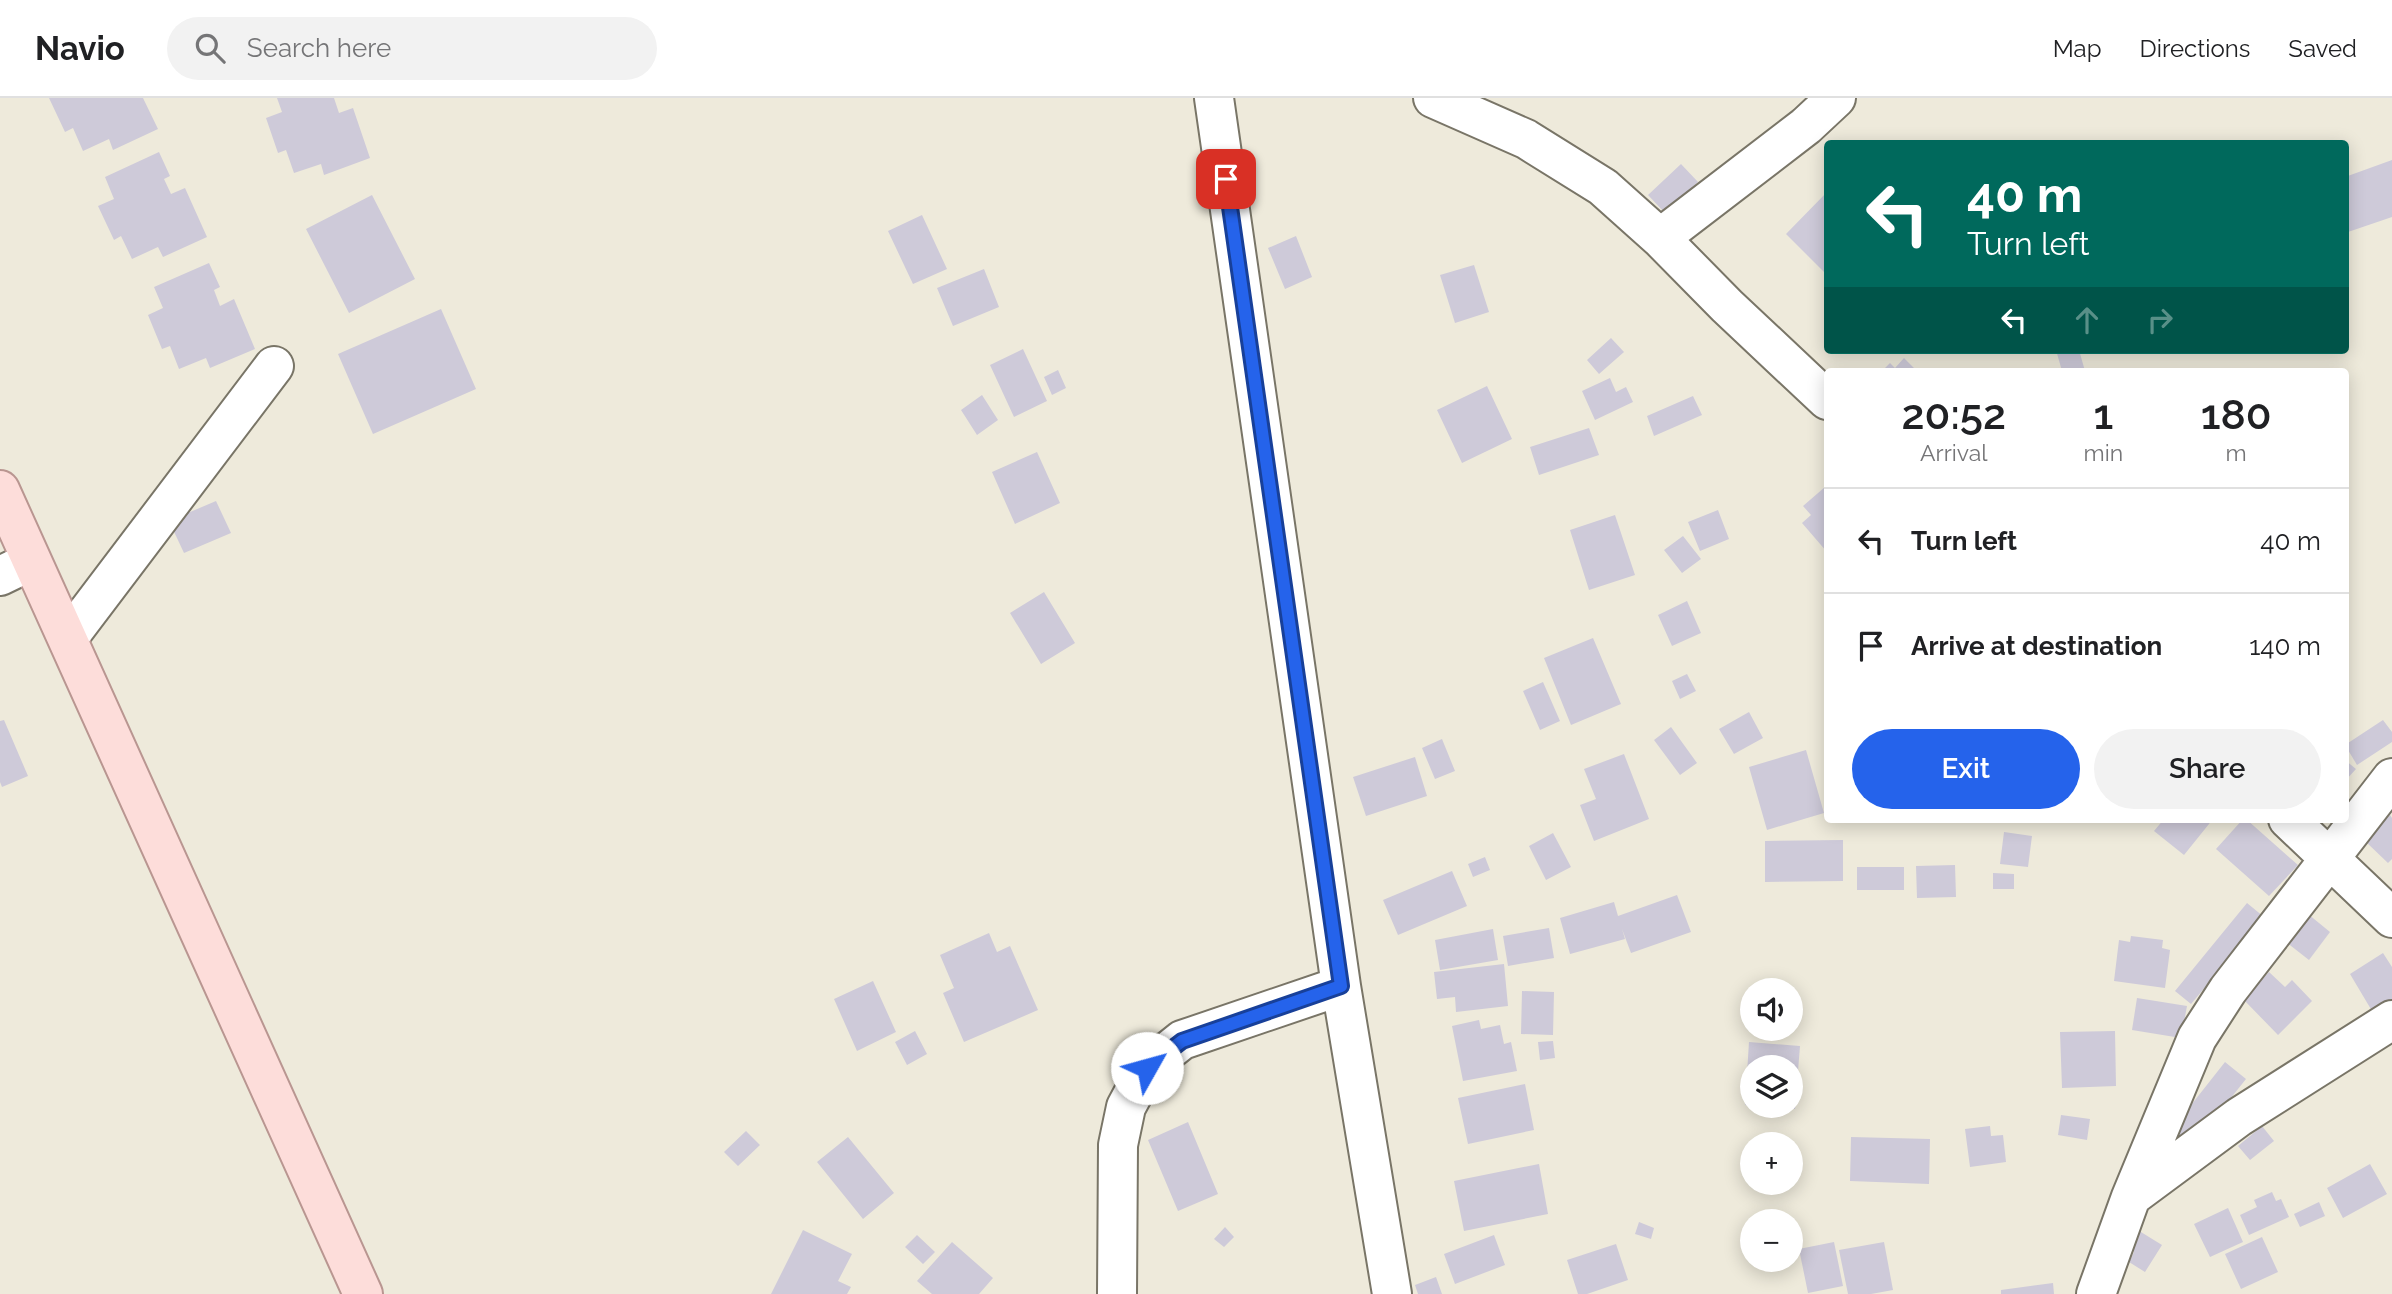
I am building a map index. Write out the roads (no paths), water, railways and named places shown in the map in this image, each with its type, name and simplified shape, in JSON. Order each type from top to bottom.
[{"type":"main road","points":[[0,490],[16,569],[68,638],[363,1294]]},
{"type":"street","points":[[1214,98],[1341,986],[1392,1294]]},
{"type":"street","points":[[1433,98],[1526,139],[1603,187],[1660,238],[1727,306],[1824,397]]},
{"type":"street","points":[[1660,238],[1806,126],[1836,98]]},
{"type":"street","points":[[68,638],[274,366]]},
{"type":"street","points":[[2096,1294],[2131,1197],[2196,1038],[2228,990],[2392,778]]},
{"type":"street","points":[[2292,823],[2392,918]]},
{"type":"street","points":[[1117,1294],[1118,1145],[1126,1107],[1147,1068],[1182,1041],[1341,986]]},
{"type":"street","points":[[2131,1197],[2239,1117],[2392,1020]]}]
